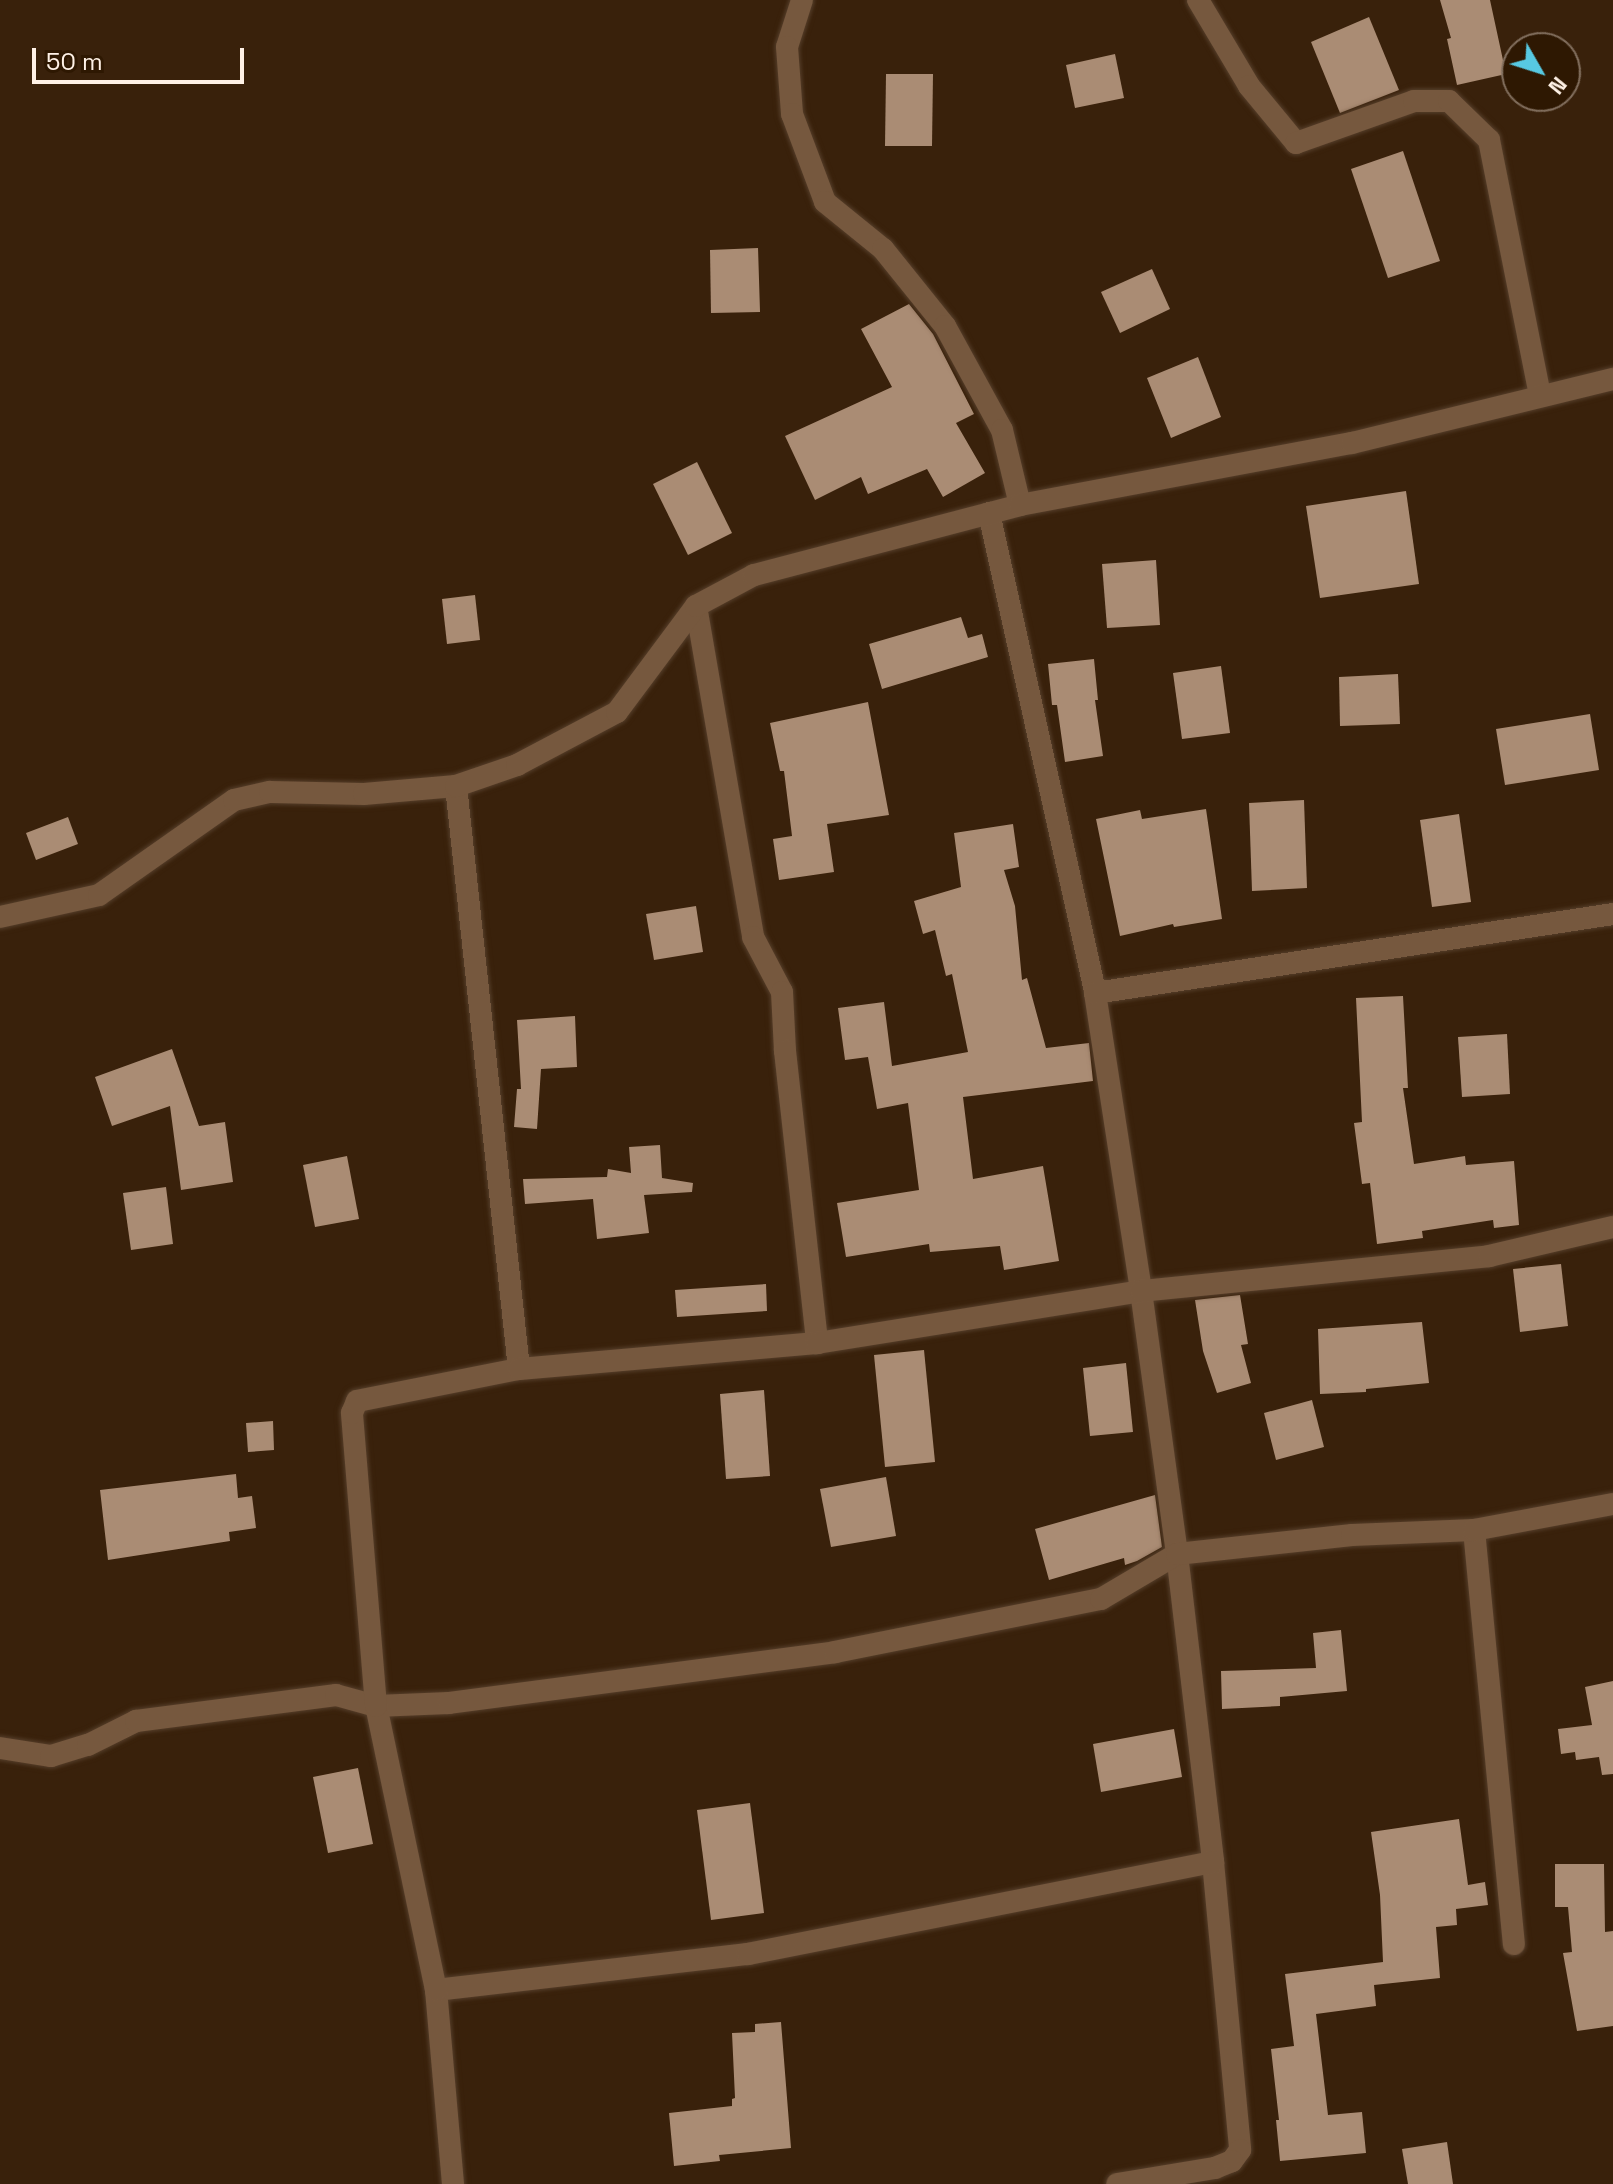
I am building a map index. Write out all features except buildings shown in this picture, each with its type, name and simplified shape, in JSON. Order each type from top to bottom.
[{"type":"street","points":[[802,0],[787,47],[792,114],[825,202],[883,249],[945,326],[1002,430],[1020,505]]},
{"type":"street","points":[[1198,0],[1249,86],[1296,143],[1414,101],[1449,101],[1489,140],[1540,396]]},
{"type":"street","points":[[0,917],[99,895],[234,800],[270,792],[364,794],[456,786],[517,765],[617,712],[696,606],[754,575],[1020,505],[1352,443],[1613,379]]},
{"type":"street","points":[[989,513],[1095,993],[1141,1291],[1177,1554],[1213,1862],[1240,2150],[1232,2161],[1215,2168],[1117,2184]]},
{"type":"street","points":[[696,606],[753,937],[782,992],[785,1051],[817,1343]]},
{"type":"street","points":[[456,786],[519,1369]]},
{"type":"street","points":[[1095,993],[1613,914]]},
{"type":"street","points":[[453,2184],[436,1990],[376,1706],[352,1413],[357,1401],[519,1369],[817,1343],[1141,1291],[1489,1256],[1613,1227]]},
{"type":"street","points":[[0,1748],[51,1756],[88,1745],[136,1721],[336,1695],[376,1706],[449,1703],[835,1652],[1101,1599],[1177,1554],[1352,1535],[1474,1530],[1613,1504]]},
{"type":"street","points":[[1474,1530],[1514,1944]]},
{"type":"street","points":[[436,1990],[748,1954],[1213,1862]]},
{"type":"street","points":[[1232,2161],[1234,2184]]}]
